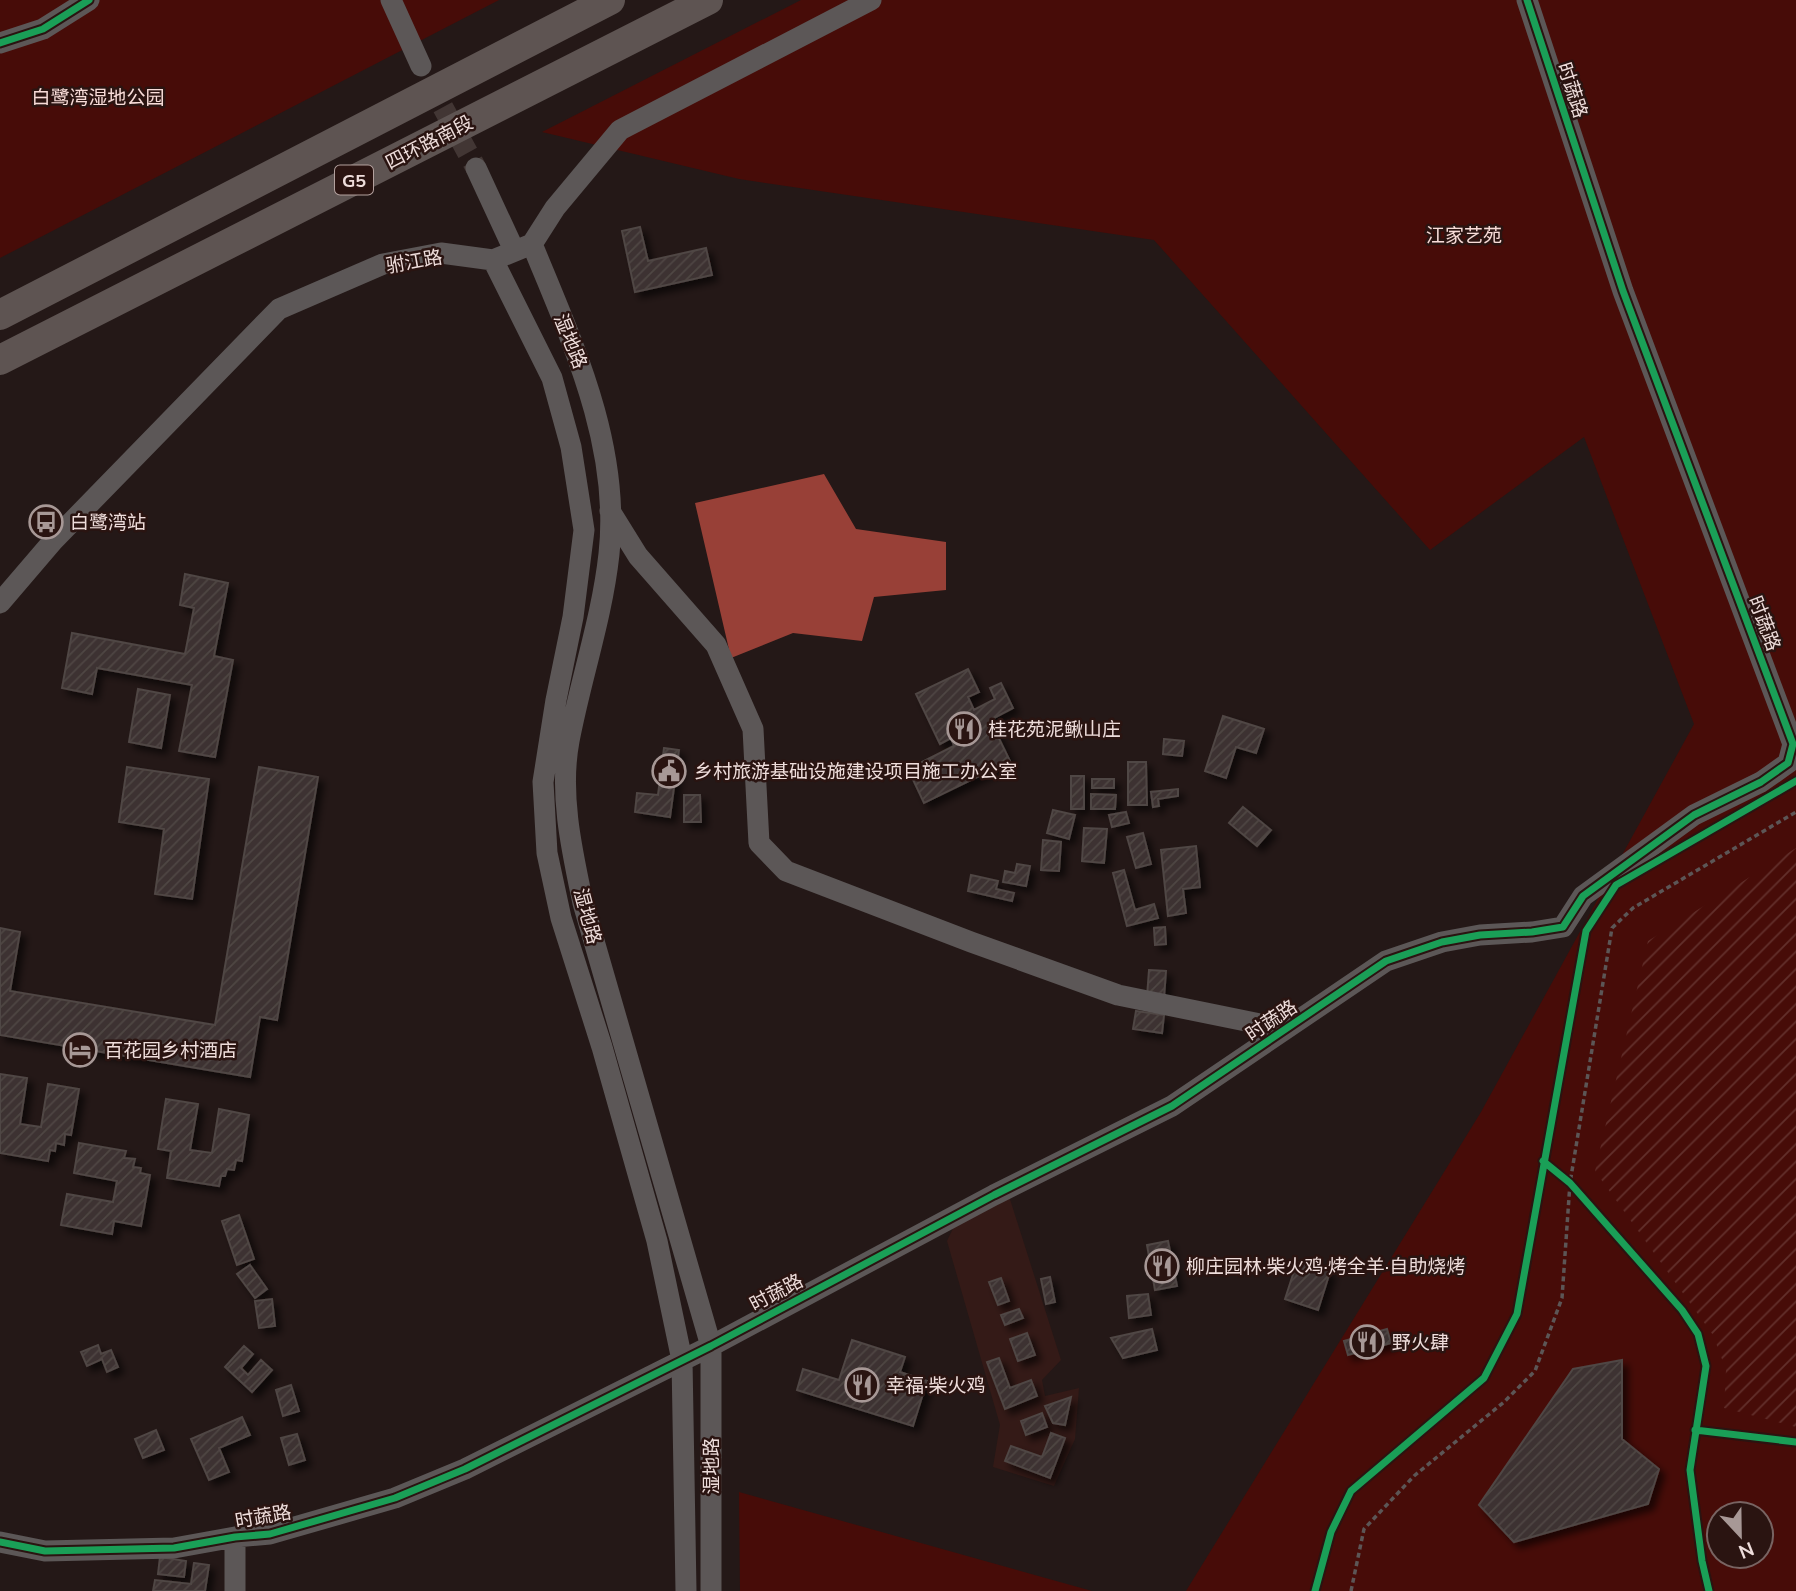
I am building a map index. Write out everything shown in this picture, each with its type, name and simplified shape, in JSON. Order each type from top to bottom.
[{"type":"highway","name":"G5","points":[[0,315],[610,0]]},
{"type":"highway","name":"四环路南段","points":[[0,360],[708,0]]},
{"type":"street","points":[[0,43],[43,29],[89,0]]},
{"type":"street","points":[[391,0],[421,66]]},
{"type":"street","points":[[493,260],[523,247],[620,130],[871,0]]},
{"type":"street","name":"时蔬路","points":[[0,1542],[45,1551],[174,1548],[270,1534],[395,1498],[465,1469],[711,1346],[982,1202],[1171,1106],[1386,961],[1442,942],[1480,935],[1563,928],[1583,896],[1694,815],[1761,782],[1788,763],[1793,744],[1623,291],[1527,0]]},
{"type":"street","name":"湿地路","points":[[475,168],[523,247],[583,369],[594,408],[610,496],[610,553],[595,635],[569,742],[566,794],[572,848],[583,903],[711,1346],[711,1591]]},
{"type":"street","name":"驸江路","points":[[0,603],[52,541],[279,309],[383,264],[441,253],[493,260]]},
{"type":"street","name":"湿地路","points":[[493,260],[552,378],[571,447],[584,530],[573,617],[542,782],[547,853],[561,918],[602,1047],[657,1241],[682,1360],[686,1591]]},
{"type":"street","points":[[610,511],[638,556],[716,645],[753,729],[760,843],[786,871],[1118,995],[1285,1029]]},
{"type":"street","points":[[235,1537],[235,1591]]},
{"type":"path","points":[[1350,1591],[1364,1529],[1413,1476],[1504,1402],[1535,1371],[1562,1298],[1570,1183],[1612,928],[1633,908],[1796,812]]},
{"type":"path","points":[[1561,1175],[1578,1193]]},
{"type":"shaded area","points":[[824,474],[856,529],[946,542],[946,590],[874,597],[862,641],[793,633],[731,658],[695,503]]},
{"type":"shaded area","points":[[1009,1196],[1061,1360],[1042,1380],[1045,1396],[1079,1388],[1075,1439],[1054,1486],[993,1467],[1000,1425],[947,1241],[958,1218]]},
{"type":"green space","name":"白鹭湾湿地公园","points":[[0,0],[499,0],[0,258]]},
{"type":"green space","name":"江家艺苑","points":[[801,0],[1796,0],[1796,1591],[1186,1591],[1481,1112],[1694,724],[1584,437],[1430,550],[1154,240],[739,179],[542,132]]},
{"type":"green space","points":[[1796,848],[1796,1427],[1724,1408],[1726,1370],[1713,1335],[1595,1171],[1648,941]]},
{"type":"green space","points":[[739,1492],[1092,1591],[740,1591]]},
{"type":"building","points":[[640,227],[648,261],[706,248],[712,275],[635,292],[622,231]]},
{"type":"building","points":[[185,574],[228,583],[214,656],[233,660],[215,757],[179,751],[192,685],[97,668],[92,694],[62,688],[72,633],[185,654],[194,608],[180,605]]},
{"type":"building","name":"桂花苑泥鳅山庄","points":[[968,669],[979,692],[968,697],[974,710],[995,699],[990,688],[1001,683],[1013,708],[990,720],[1010,761],[924,803],[908,769],[954,746],[951,738],[940,744],[916,694]]},
{"type":"building","points":[[138,689],[170,695],[161,748],[129,742]]},
{"type":"building","points":[[1223,716],[1264,729],[1256,753],[1236,747],[1226,778],[1205,771]]},
{"type":"building","points":[[1164,739],[1184,741],[1182,756],[1163,754]]},
{"type":"building","name":"乡村旅游基础设施建设项目施工办公室","points":[[664,748],[679,750],[670,817],[635,812],[637,793],[658,795]]},
{"type":"building","points":[[1128,762],[1146,762],[1147,805],[1128,805]]},
{"type":"building","points":[[127,767],[209,779],[192,899],[155,894],[164,829],[119,822]]},
{"type":"building","points":[[259,767],[318,777],[277,1020],[260,1017],[250,1077],[0,1035],[0,928],[20,932],[10,991],[215,1025]]},
{"type":"building","points":[[1071,776],[1084,776],[1084,809],[1071,809]]},
{"type":"building","points":[[1092,779],[1114,779],[1114,788],[1092,788]]},
{"type":"building","points":[[1178,789],[1178,796],[1158,799],[1159,806],[1153,807],[1151,792]]},
{"type":"building","points":[[1091,794],[1116,795],[1115,809],[1091,809]]},
{"type":"building","points":[[684,795],[700,795],[701,822],[684,822]]},
{"type":"building","points":[[1243,807],[1271,830],[1257,846],[1229,823]]},
{"type":"building","points":[[1053,810],[1075,815],[1069,839],[1047,833]]},
{"type":"building","points":[[1126,812],[1129,823],[1112,827],[1109,815]]},
{"type":"building","points":[[1084,828],[1107,829],[1104,863],[1082,861]]},
{"type":"building","points":[[1143,833],[1151,864],[1136,868],[1127,837]]},
{"type":"building","points":[[1043,840],[1061,842],[1059,871],[1041,870]]},
{"type":"building","points":[[1196,846],[1200,887],[1183,889],[1186,913],[1168,916],[1161,850]]},
{"type":"building","points":[[1017,864],[1030,866],[1026,886],[1003,882],[1005,871],[1015,873]]},
{"type":"building","points":[[1124,870],[1135,910],[1154,904],[1158,918],[1127,926],[1113,873]]},
{"type":"building","points":[[971,875],[998,881],[996,889],[1014,893],[1012,901],[968,891]]},
{"type":"building","points":[[1165,927],[1166,944],[1155,945],[1154,928]]},
{"type":"building","points":[[1149,970],[1166,971],[1164,998],[1147,997]]},
{"type":"building","points":[[1136,1011],[1164,1015],[1162,1033],[1133,1029]]},
{"type":"building","points":[[0,1074],[27,1078],[20,1124],[41,1127],[48,1084],[79,1089],[71,1135],[65,1134],[64,1145],[56,1143],[55,1151],[50,1150],[48,1161],[0,1153]]},
{"type":"building","points":[[166,1099],[198,1104],[190,1150],[212,1153],[219,1109],[249,1115],[242,1161],[236,1160],[234,1170],[227,1169],[225,1176],[221,1176],[219,1186],[167,1178],[171,1151],[158,1149]]},
{"type":"building","points":[[79,1143],[126,1151],[124,1158],[135,1159],[133,1167],[141,1168],[140,1173],[150,1175],[141,1226],[114,1221],[112,1234],[61,1225],[67,1194],[113,1202],[117,1181],[74,1173]]},
{"type":"building","points":[[239,1215],[254,1259],[237,1265],[222,1221]]},
{"type":"building","name":"柳庄园林·柴火鸡·烤全羊·自助烧烤","points":[[1168,1241],[1177,1286],[1155,1290],[1147,1245]]},
{"type":"building","points":[[1297,1262],[1330,1272],[1318,1310],[1285,1299]]},
{"type":"building","points":[[250,1265],[267,1289],[255,1298],[237,1274]]},
{"type":"building","points":[[1050,1277],[1055,1302],[1046,1304],[1041,1279]]},
{"type":"building","points":[[1001,1278],[1009,1301],[998,1305],[989,1282]]},
{"type":"building","points":[[1148,1294],[1151,1315],[1129,1318],[1127,1296]]},
{"type":"building","points":[[272,1299],[275,1326],[259,1328],[255,1301]]},
{"type":"building","points":[[1019,1309],[1023,1318],[1005,1325],[1001,1315]]},
{"type":"building","points":[[1152,1329],[1157,1350],[1123,1358],[1111,1338]]},
{"type":"building","name":"野火肆","points":[[1387,1329],[1391,1343],[1348,1355],[1344,1341]]},
{"type":"building","points":[[1027,1333],[1035,1355],[1018,1361],[1010,1339]]},
{"type":"building","name":"幸福·柴火鸡","points":[[852,1340],[905,1357],[900,1372],[927,1381],[913,1426],[797,1390],[803,1369],[839,1380]]},
{"type":"building","points":[[98,1345],[101,1354],[111,1350],[118,1367],[107,1372],[102,1359],[87,1366],[81,1352]]},
{"type":"building","points":[[244,1346],[253,1354],[241,1368],[248,1375],[261,1360],[272,1370],[252,1392],[225,1367]]},
{"type":"building","points":[[999,1358],[1010,1388],[1031,1380],[1037,1396],[1005,1409],[987,1362]]},
{"type":"building","points":[[1622,1360],[1622,1439],[1659,1469],[1648,1504],[1514,1542],[1479,1505],[1573,1369]]},
{"type":"building","points":[[291,1385],[299,1411],[283,1416],[276,1390]]},
{"type":"building","points":[[1071,1397],[1065,1425],[1053,1423],[1045,1406]]},
{"type":"building","points":[[1042,1413],[1047,1427],[1026,1435],[1021,1421]]},
{"type":"building","points":[[242,1417],[250,1435],[219,1448],[229,1472],[209,1480],[191,1439]]},
{"type":"building","points":[[156,1430],[164,1450],[143,1458],[135,1439]]},
{"type":"building","points":[[1051,1433],[1065,1438],[1050,1478],[1005,1461],[1011,1446],[1042,1457]]},
{"type":"building","points":[[297,1434],[305,1460],[289,1465],[281,1438]]},
{"type":"building","points":[[160,1557],[186,1561],[184,1577],[158,1574]]},
{"type":"building","points":[[194,1563],[209,1565],[205,1591],[153,1591],[155,1580],[191,1584]]},
{"type":"tunnel","points":[[428,80],[476,168]]},
{"type":"cycle path","points":[[0,43],[43,29],[89,0]]},
{"type":"cycle path","points":[[0,1542],[45,1551],[174,1548],[270,1534],[395,1498],[465,1469],[711,1346],[994,1195],[1172,1106],[1386,961],[1442,942],[1480,935],[1563,927],[1583,896],[1694,815],[1761,782],[1788,763],[1793,744],[1623,291],[1527,0]]},
{"type":"cycle path","points":[[1315,1591],[1331,1532],[1351,1491],[1484,1378],[1517,1314],[1586,931],[1616,885],[1796,781]]},
{"type":"cycle path","points":[[1543,1161],[1570,1183],[1682,1310],[1698,1334],[1706,1366],[1690,1470],[1702,1561],[1709,1591]]},
{"type":"cycle path","points":[[1695,1430],[1796,1442]]},
{"type":"place","name":"白鹭湾站","points":[[46,522]]},
{"type":"place","name":"桂花苑泥鳅山庄","points":[[964,729]]},
{"type":"place","name":"乡村旅游基础设施建设项目施工办公室","points":[[669,771]]},
{"type":"place","name":"百花园乡村酒店","points":[[80,1050]]},
{"type":"place","name":"柳庄园林·柴火鸡·烤全羊·自助烧烤","points":[[1162,1266]]},
{"type":"place","name":"野火肆","points":[[1367,1342]]},
{"type":"place","name":"幸福·柴火鸡","points":[[862,1385]]}]
